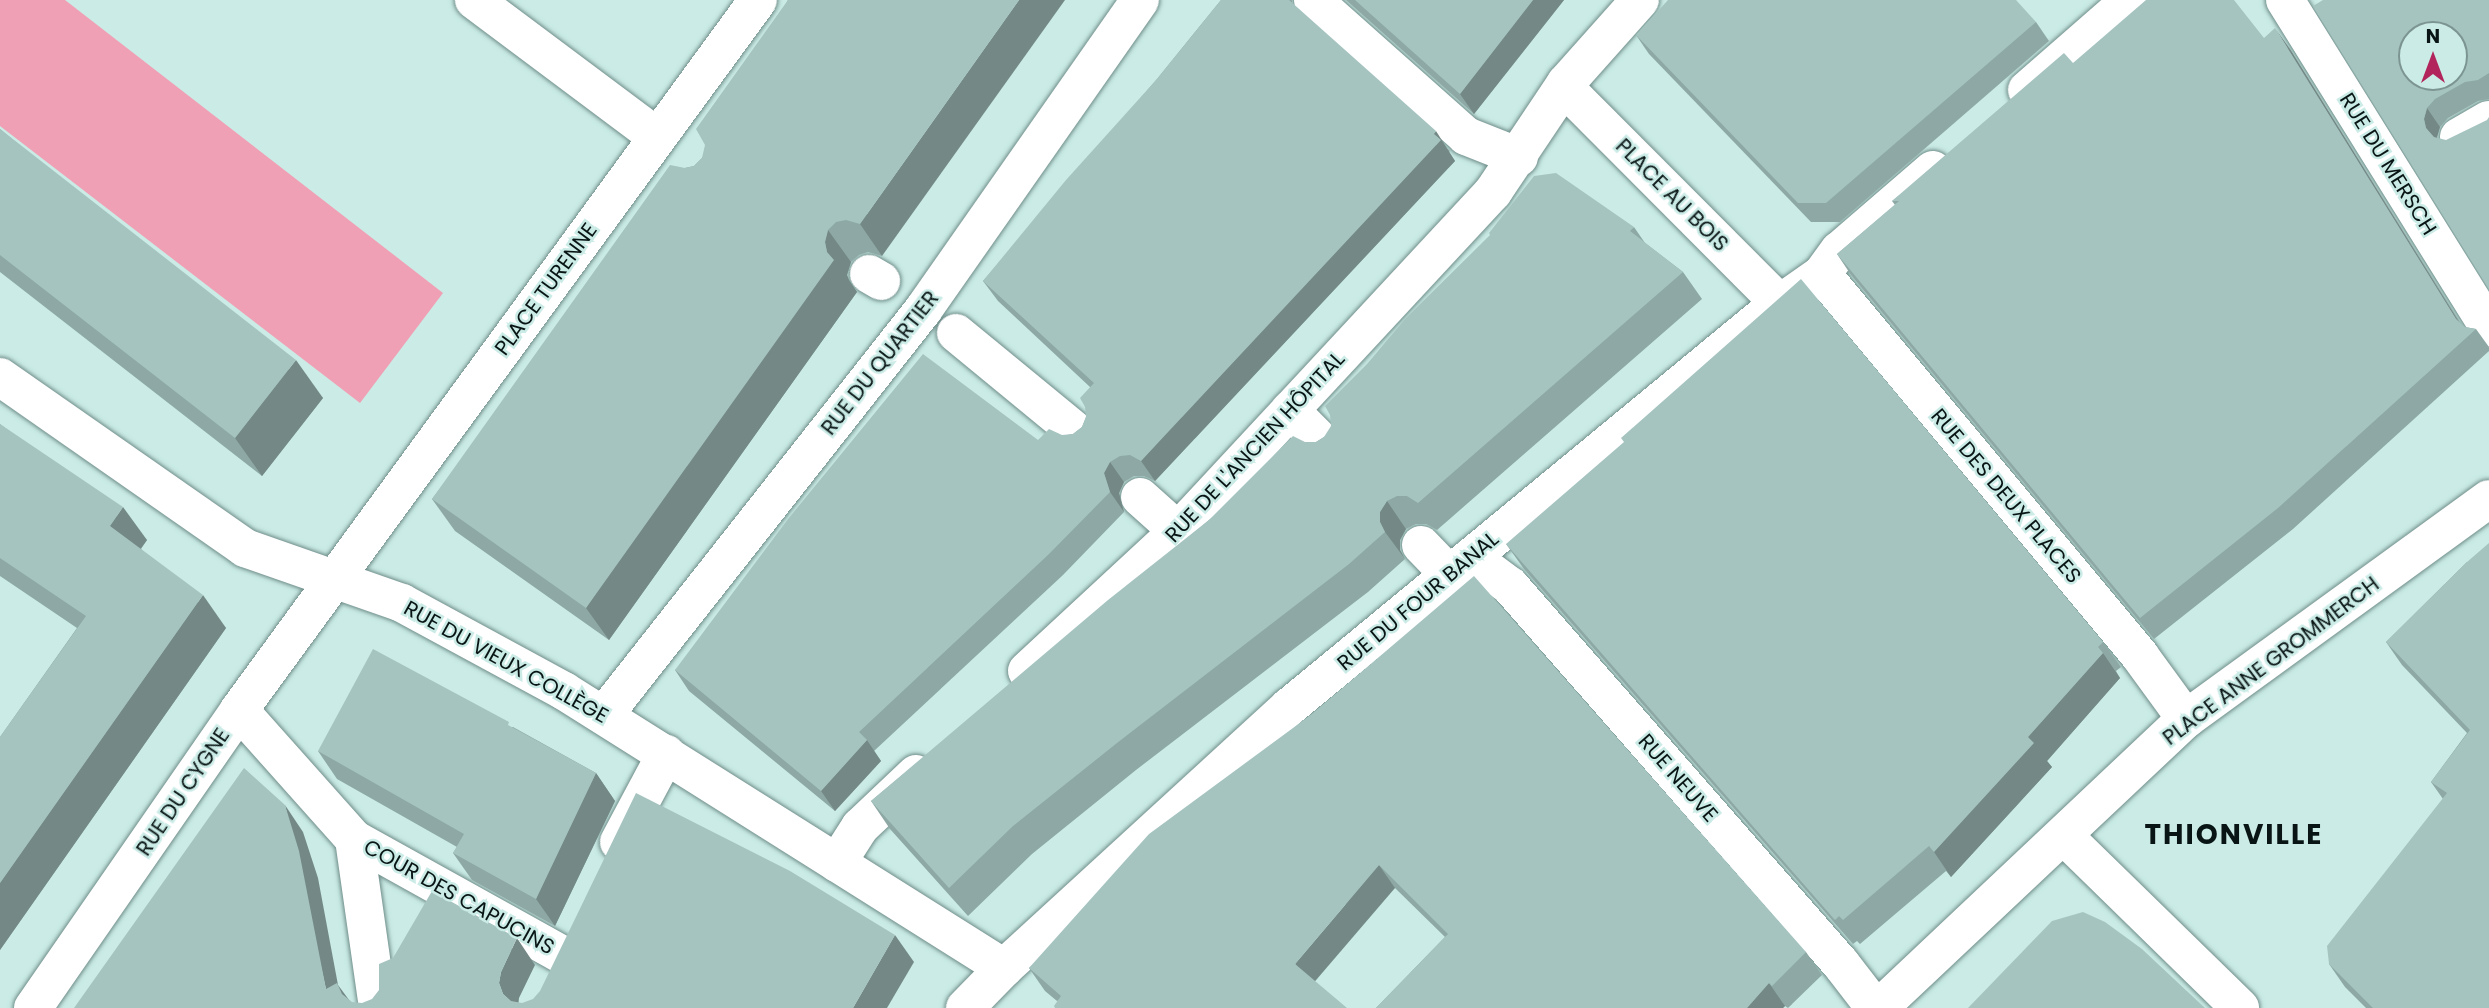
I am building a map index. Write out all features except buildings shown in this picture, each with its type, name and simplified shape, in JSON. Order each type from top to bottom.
[{"type":"street","points":[[474,0],[657,137]]},
{"type":"street","name":"PLACE TURENNE","points":[[335,579],[758,0]]},
{"type":"street","name":"RUE DU QUARTIER","points":[[604,715],[923,310],[1140,0]]},
{"type":"street","points":[[1313,0],[1466,136],[1519,157]]},
{"type":"street","name":"RUE DE L'ANCIEN HÔPITAL","points":[[999,697],[1178,531],[1493,192],[1564,87],[1640,0]]},
{"type":"street","points":[[2003,110],[2130,0]]},
{"type":"street","name":"RUE DU MERSCH","points":[[2285,0],[2412,177],[2489,328]]},
{"type":"street","name":"PLACE AU BOIS","points":[[1564,87],[1779,303]]},
{"type":"street","name":"RUE DU FOUR BANAL","points":[[965,1008],[1016,957],[1289,707],[1779,303],[1822,274],[1839,251],[1962,145]]},
{"type":"street","name":"RUE DES DEUX PLACES","points":[[1822,274],[2140,656],[2186,719]]},
{"type":"street","points":[[956,333],[1079,434]]},
{"type":"street","name":"RUE DU VIEUX COLLÈGE","points":[[0,377],[245,548],[402,603],[604,715],[836,863],[1016,957]]},
{"type":"street","points":[[1290,410],[1329,449]]},
{"type":"street","points":[[1140,497],[1178,531]]},
{"type":"street","name":"PLACE ANNE GROMMERCH","points":[[1877,1008],[2064,836],[2186,719],[2489,499]]},
{"type":"street","name":"RUE NEUVE","points":[[1421,545],[1461,566],[1510,586],[1877,1008]]},
{"type":"street","name":"RUE DU CYGNE","points":[[33,1008],[239,710],[335,579]]},
{"type":"street","name":"COUR DES CAPUCINS","points":[[239,710],[354,839],[557,971],[582,919]]},
{"type":"street","points":[[836,863],[859,827],[939,753]]},
{"type":"street","points":[[606,871],[666,754]]},
{"type":"street","points":[[2064,836],[2240,1008]]},
{"type":"street","name":"COUR DES CAPUCINS","points":[[354,839],[379,1008]]},
{"type":"shaded area","points":[[0,0],[65,0],[443,293],[360,403],[0,126]]},
{"type":"district","name":"THIONVILLE","points":[[2234,835]]}]
